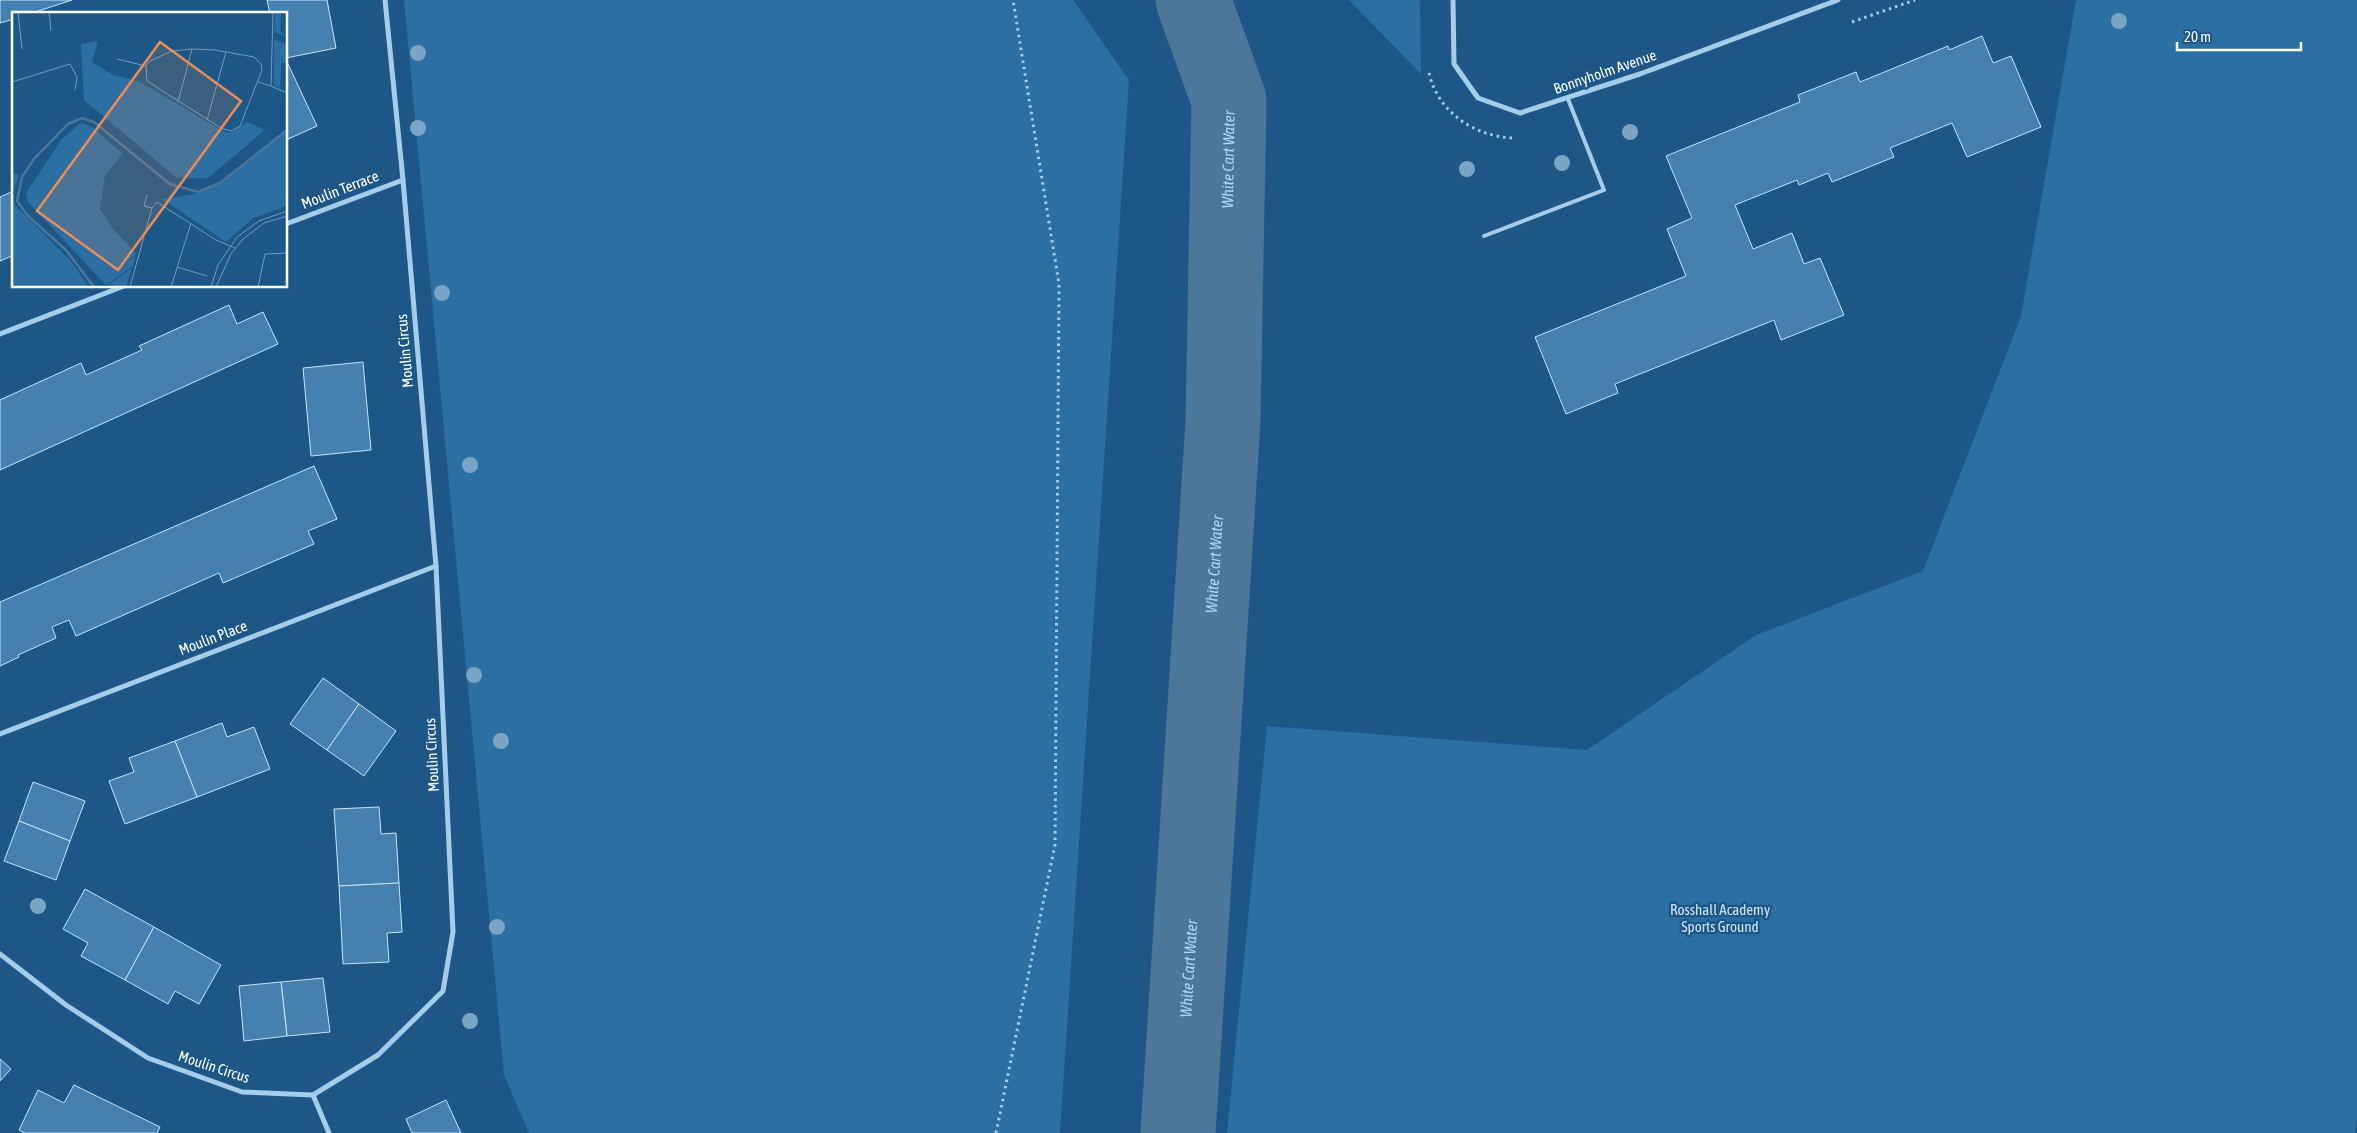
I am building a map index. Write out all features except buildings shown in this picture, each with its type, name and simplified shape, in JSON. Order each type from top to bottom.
[{"type":"street","name":"Moulin Circus","points":[[0,954],[66,1006],[148,1058],[242,1092],[313,1095],[378,1055],[443,991],[453,932],[436,566],[403,180],[385,0]]},
{"type":"street","name":"Bonnyholm Avenue","points":[[1453,0],[1454,64],[1478,98],[1520,113],[1568,99],[1640,74],[1838,0]]},
{"type":"street","name":"Moulin Terrace","points":[[288,223],[403,180]]},
{"type":"street","points":[[0,334],[119,288]]},
{"type":"street","name":"Moulin Place","points":[[0,734],[436,566]]},
{"type":"street","points":[[313,1095],[329,1133]]},
{"type":"lane","points":[[1484,236],[1604,190],[1568,99]]},
{"type":"path","points":[[996,1133],[1055,845],[1059,284],[1013,0]]},
{"type":"green space","points":[[404,0],[1073,0],[1129,80],[1060,1133],[529,1133],[504,1075]]},
{"type":"green space","points":[[1349,0],[1420,0],[1421,74]]},
{"type":"green space","name":"Rosshall Academy Sports Ground","points":[[2076,0],[2357,0],[2357,1119],[2355,1133],[1227,1133],[1267,726],[1587,750],[1756,635],[1923,571],[2021,316]]},
{"type":"waterway","name":"White Cart Water","points":[[1178,1133],[1223,421],[1229,100],[1193,0]]}]
